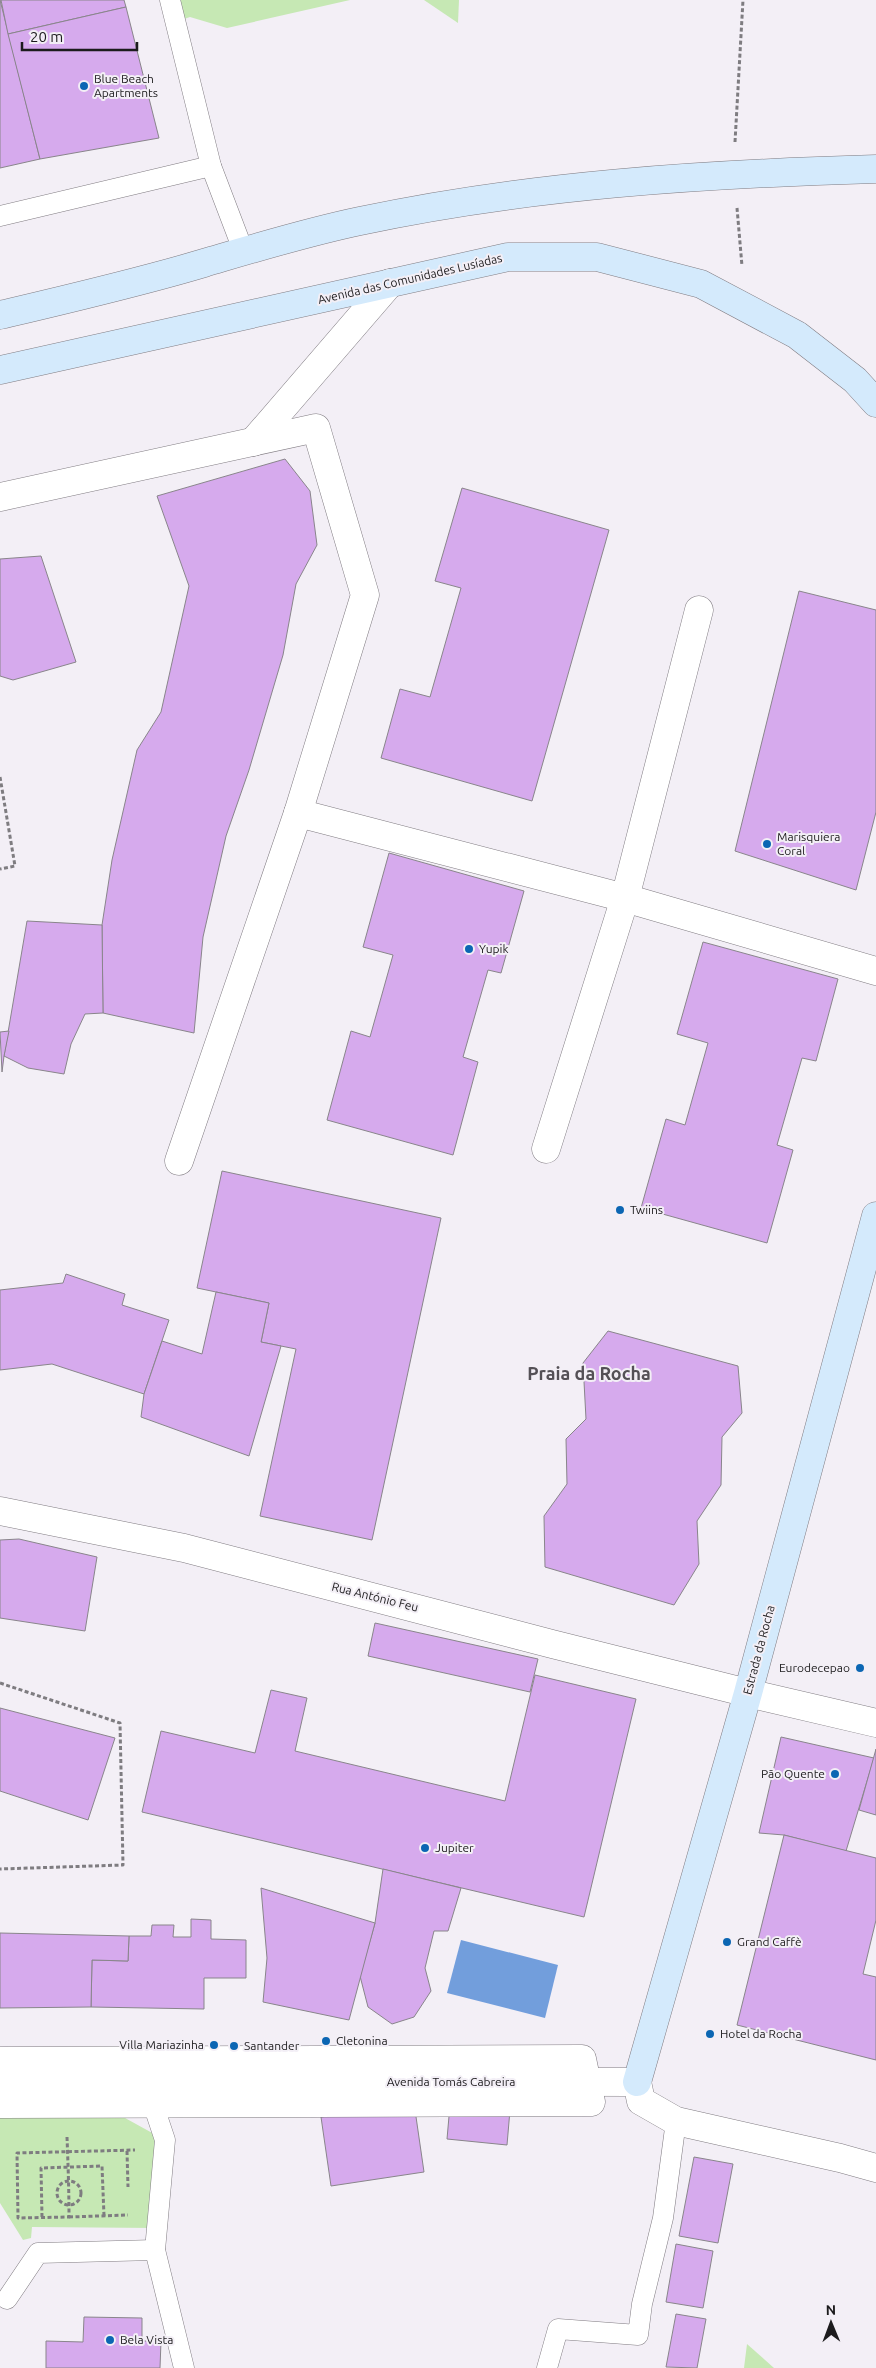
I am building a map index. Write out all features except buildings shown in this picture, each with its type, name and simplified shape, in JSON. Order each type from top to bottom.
[{"type":"main road","points":[[0,315],[359,221],[526,193],[734,173],[876,169]]},
{"type":"main road","name":"Avenida das Comunidades Lusíadas","points":[[0,370],[508,257],[597,257],[700,284],[797,335],[855,380],[876,402]]},
{"type":"main road","name":"Estrada da Rocha","points":[[636,2082],[748,1693],[876,1216]]},
{"type":"street","points":[[253,442],[390,283]]},
{"type":"street","points":[[0,497],[316,428],[365,595],[298,813],[179,1161]]},
{"type":"street","points":[[546,1149],[625,898],[699,610]]},
{"type":"street","points":[[298,813],[625,898],[876,971]]},
{"type":"street","name":"Rua António Feu","points":[[0,1512],[184,1548],[748,1693],[876,1723]]},
{"type":"street","points":[[0,2061],[582,2058],[586,2082]]},
{"type":"street","name":"Avenida Tomás Cabreira","points":[[0,2081],[150,2092],[636,2082]]},
{"type":"street","points":[[636,2082],[641,2101],[676,2121],[876,2168]]},
{"type":"street","points":[[0,2104],[66,2102],[150,2092]]},
{"type":"lane","points":[[170,0],[211,166],[243,250]]},
{"type":"lane","points":[[0,216],[211,166]]},
{"type":"lane","points":[[150,2092],[165,2140],[155,2250],[184,2368]]},
{"type":"lane","points":[[547,2368],[558,2329],[638,2335],[642,2304],[663,2218],[676,2121]]},
{"type":"lane","points":[[7,2298],[38,2253],[155,2250]]},
{"type":"path","points":[[0,777],[15,866],[0,869]]},
{"type":"path","points":[[0,1683],[120,1723],[123,1865],[0,1869]]},
{"type":"path","points":[[66,2102],[69,2216]]},
{"type":"path","points":[[128,2197],[127,2150],[17,2153],[18,2218],[129,2216],[128,2206]]},
{"type":"path","points":[[42,2217],[41,2168],[102,2166],[104,2216]]},
{"type":"path","points":[[68,2181],[76,2183],[81,2193],[76,2202],[69,2204],[61,2202],[58,2195],[58,2187],[68,2181]]},
{"type":"green space","points":[[180,0],[350,0],[227,28],[190,17],[184,19]]},
{"type":"green space","points":[[424,0],[459,0],[458,23]]},
{"type":"green space","points":[[96,2102],[165,2140],[157,2228],[32,2227],[31,2238],[23,2240],[0,2203],[0,2104]]},
{"type":"green space","points":[[747,2344],[774,2368],[744,2368]]},
{"type":"water","points":[[461,1940],[558,1965],[545,2018],[447,1993]]},
{"type":"place","name":"Blue Beach Apartments","points":[[84,86]]},
{"type":"place","name":"Marisquiera Coral","points":[[767,844]]},
{"type":"place","name":"Yupik","points":[[469,949]]},
{"type":"place","name":"Twiins","points":[[620,1210]]},
{"type":"place","name":"Eurodecepao","points":[[860,1668]]},
{"type":"place","name":"Pão Quente","points":[[835,1774]]},
{"type":"place","name":"Jupiter","points":[[425,1848]]},
{"type":"place","name":"Grand Caffè","points":[[727,1942]]},
{"type":"place","name":"Hotel da Rocha","points":[[710,2034]]},
{"type":"place","name":"Cletonina","points":[[326,2041]]},
{"type":"place","name":"Villa Mariazinha","points":[[214,2045]]},
{"type":"place","name":"Santander","points":[[234,2046]]},
{"type":"place","name":"Bela Vista","points":[[110,2340]]},
{"type":"district","name":"Praia da Rocha","points":[[589,1374]]}]
